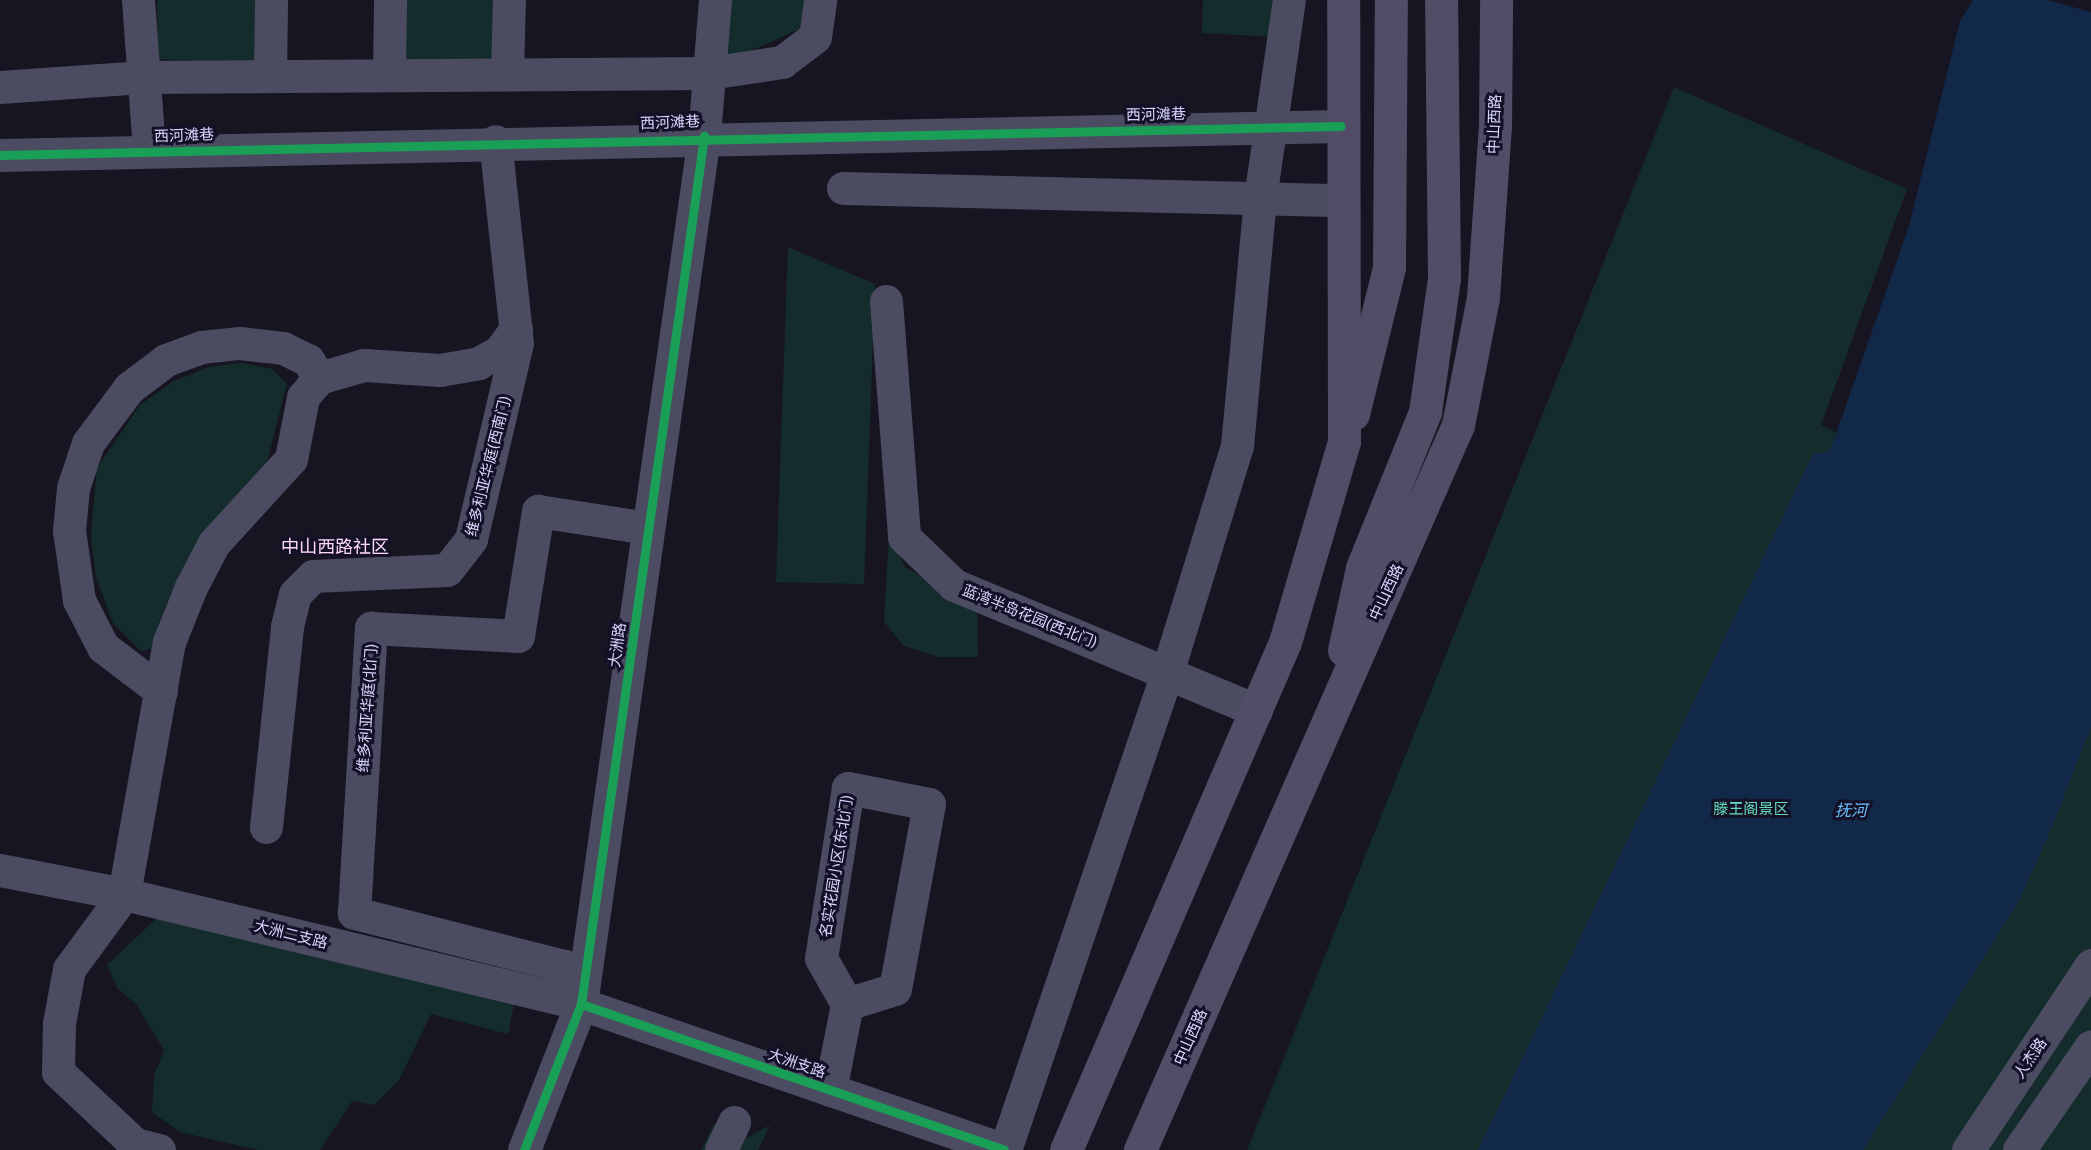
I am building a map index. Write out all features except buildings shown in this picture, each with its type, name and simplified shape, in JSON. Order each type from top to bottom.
[{"type":"main road","points":[[1343,0],[1341,200],[1344,441]]},
{"type":"main road","points":[[1066,1150],[1285,642],[1344,441],[1369,365],[1389,267],[1391,0]]},
{"type":"main road","points":[[1329,713],[1362,568],[1425,412],[1444,278],[1441,0]]},
{"type":"main road","name":"中山西路","points":[[1140,1150],[1329,713],[1458,425],[1483,297],[1495,127],[1496,0]]},
{"type":"street","points":[[138,0],[148,151]]},
{"type":"street","points":[[270,75],[271,0]]},
{"type":"street","points":[[389,75],[390,0]]},
{"type":"street","points":[[507,74],[509,0]]},
{"type":"street","name":"大洲路","points":[[524,1150],[581,1004],[704,135],[715,0]]},
{"type":"street","points":[[0,87],[143,76],[709,73],[783,62],[815,37],[820,0]]},
{"type":"street","points":[[1004,1150],[1167,673],[1237,446],[1260,198],[1289,0]]},
{"type":"street","name":"西河滩巷","points":[[0,155],[704,135],[1341,126]]},
{"type":"street","name":"维多利亚华庭(西南门)","points":[[266,827],[287,626],[295,594],[313,576],[447,570],[471,539],[517,343],[495,141]]},
{"type":"street","points":[[843,188],[1341,200]]},
{"type":"street","name":"蓝湾半岛花园(西北门)","points":[[886,301],[904,537],[954,585],[1256,710]]},
{"type":"street","points":[[159,1150],[135,1144],[58,1072],[59,1023],[69,969],[124,894],[169,642],[191,587],[214,543],[291,459],[303,397],[319,378],[364,365],[440,370],[478,363],[499,352],[516,329]]},
{"type":"street","points":[[162,690],[104,647],[79,600],[69,531],[73,488],[88,443],[129,388],[166,360],[201,347],[240,343],[283,348],[308,360],[319,378]]},
{"type":"street","name":"维多利亚华庭(北门)","points":[[581,1004],[564,966],[354,913],[372,628],[518,636],[538,511],[648,528]]},
{"type":"street","name":"名实花园小区(东北门)","points":[[848,788],[929,804],[895,989],[848,1004],[821,958],[848,788]]},
{"type":"street","name":"大洲二支路","points":[[0,870],[124,894],[581,1004]]},
{"type":"street","name":"人杰路","points":[[1968,1150],[2091,965]]},
{"type":"street","name":"大洲支路","points":[[581,1004],[1004,1150]]},
{"type":"street","points":[[830,1090],[848,1004]]},
{"type":"street","points":[[2019,1150],[2091,1046]]},
{"type":"green space","points":[[157,0],[257,0],[257,64],[158,59]]},
{"type":"green space","points":[[404,0],[497,0],[496,61],[401,61]]},
{"type":"green space","points":[[724,0],[811,0],[809,25],[723,63]]},
{"type":"green space","points":[[1203,0],[1277,0],[1275,37],[1202,33]]},
{"type":"green space","name":"滕王阁景区","points":[[1674,87],[1907,189],[1821,425],[2091,563],[2091,1150],[1247,1150]]},
{"type":"green space","points":[[788,247],[875,284],[864,584],[776,582]]},
{"type":"green space","points":[[242,363],[272,369],[287,384],[267,461],[179,575],[159,622],[155,648],[141,651],[113,623],[96,577],[91,535],[97,468],[140,405],[174,381],[209,367]]},
{"type":"green space","points":[[889,535],[905,567],[977,610],[978,657],[939,657],[904,646],[884,622]]},
{"type":"green space","points":[[157,918],[514,1005],[508,1034],[431,1014],[399,1080],[374,1105],[352,1101],[320,1150],[258,1150],[180,1132],[152,1112],[154,1076],[164,1050],[137,1005],[117,988],[107,965]]},
{"type":"green space","points":[[714,1124],[745,1139],[770,1125],[758,1150],[701,1150]]},
{"type":"water","name":"抚河","points":[[1973,0],[2048,0],[2091,12],[2091,727],[2052,827],[2019,901],[1863,1150],[1478,1150],[1813,454],[1830,451],[1909,226],[1960,21]]},
{"type":"cycle path","points":[[0,155],[1341,126]]},
{"type":"cycle path","points":[[524,1150],[581,1004],[704,136]]},
{"type":"cycle path","points":[[581,1004],[1004,1150]]},
{"type":"district","name":"中山西路社区","points":[[335,547]]}]
